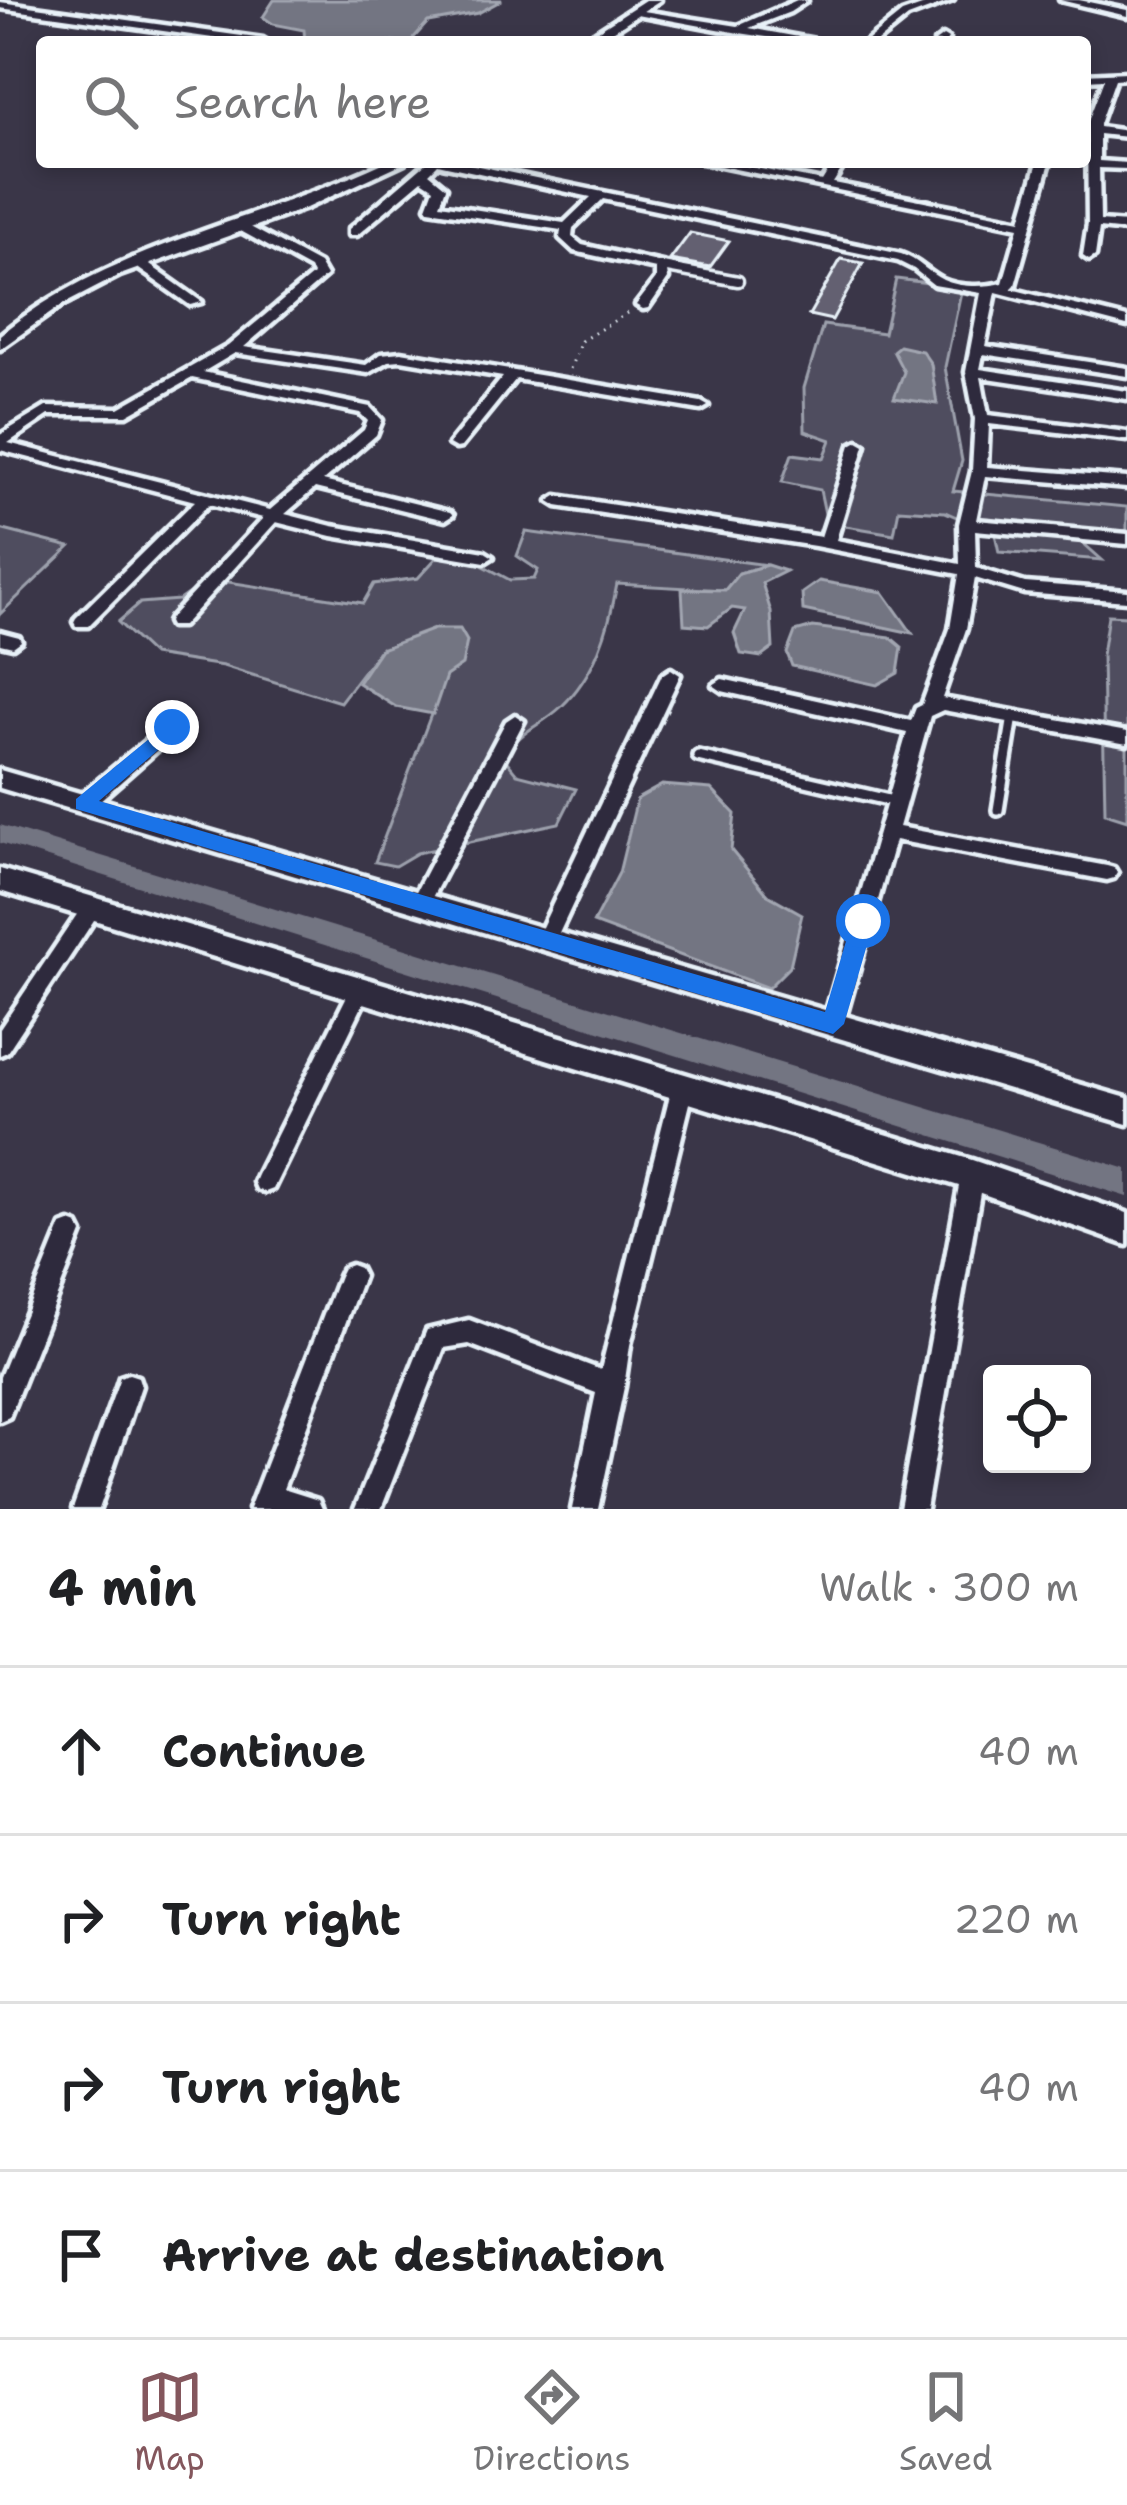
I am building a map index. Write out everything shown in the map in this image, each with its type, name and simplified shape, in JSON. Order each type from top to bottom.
[{"type":"main road","points":[[0,880],[972,1175],[1127,1229]]},
{"type":"street","points":[[598,36],[654,0]]},
{"type":"street","points":[[878,36],[905,14],[948,0]]},
{"type":"street","points":[[1065,0],[1127,13]]},
{"type":"street","points":[[739,31],[756,16],[787,10],[802,1]]},
{"type":"street","points":[[72,13],[86,3]]},
{"type":"street","points":[[0,5],[223,36]]},
{"type":"street","points":[[637,14],[776,36]]},
{"type":"street","points":[[1091,77],[1127,75]]},
{"type":"street","points":[[1089,256],[1094,224],[1093,130],[1110,78]]},
{"type":"street","points":[[1093,130],[1127,134]]},
{"type":"street","points":[[1095,164],[1127,166]]},
{"type":"street","points":[[0,344],[68,291],[383,168]]},
{"type":"street","points":[[353,232],[430,168]]},
{"type":"street","points":[[466,168],[901,258],[922,265],[940,283],[1127,322]]},
{"type":"street","points":[[740,168],[1028,225]]},
{"type":"street","points":[[778,175],[783,168]]},
{"type":"street","points":[[825,185],[836,168]]},
{"type":"street","points":[[833,1024],[890,832],[914,728],[930,706],[958,629],[968,571],[967,524],[979,471],[982,419],[973,372],[975,349],[995,291],[1010,285],[1042,168]]},
{"type":"street","points":[[422,174],[440,187],[433,207],[567,227]]},
{"type":"street","points":[[599,196],[567,227],[568,244],[662,267],[662,280],[643,305]]},
{"type":"street","points":[[1094,224],[1127,227]]},
{"type":"street","points":[[0,444],[46,411],[122,412],[233,349],[320,276],[315,267],[241,226]]},
{"type":"street","points":[[136,261],[195,302]]},
{"type":"street","points":[[233,349],[368,369],[386,357],[401,356],[701,406]]},
{"type":"street","points":[[975,349],[1127,372]]},
{"type":"street","points":[[973,372],[1127,394]]},
{"type":"street","points":[[176,622],[274,516],[371,432],[375,420],[365,410],[190,373]]},
{"type":"street","points":[[456,444],[511,376]]},
{"type":"street","points":[[982,419],[1127,436]]},
{"type":"street","points":[[0,444],[332,532],[485,557]]},
{"type":"street","points":[[827,544],[858,445]]},
{"type":"street","points":[[979,471],[1127,483]]},
{"type":"street","points":[[315,483],[445,515]]},
{"type":"street","points":[[82,622],[206,497]]},
{"type":"street","points":[[557,500],[827,544],[968,571],[1024,588],[1127,596]]},
{"type":"street","points":[[967,524],[1127,539]]},
{"type":"street","points":[[545,942],[671,675]]},
{"type":"street","points":[[722,685],[914,728]]},
{"type":"street","points":[[930,706],[956,705],[1127,738]]},
{"type":"street","points":[[419,904],[515,721]]},
{"type":"street","points":[[83,804],[172,727]]},
{"type":"street","points":[[0,779],[1127,1111]]},
{"type":"street","points":[[890,832],[1107,873]]},
{"type":"street","points":[[0,1046],[91,909]]},
{"type":"street","points":[[265,1182],[358,992]]},
{"type":"street","points":[[585,1509],[683,1088]]},
{"type":"street","points":[[913,1509],[972,1175]]},
{"type":"street","points":[[0,1408],[70,1234]]},
{"type":"street","points":[[309,1509],[264,1503],[351,1276]]},
{"type":"street","points":[[368,1509],[436,1338],[469,1332],[612,1387]]},
{"type":"street","points":[[86,1509],[129,1386]]},
{"type":"lane","points":[[662,267],[738,281]]},
{"type":"lane","points":[[998,810],[1013,716]]},
{"type":"lane","points":[[698,756],[897,802]]},
{"type":"path","points":[[565,382],[581,341],[643,305]]},
{"type":"shaded area","points":[[896,279],[962,287],[945,367],[962,461],[953,491],[1127,507],[1127,530],[1083,543],[1102,560],[999,552],[995,534],[945,512],[899,509],[894,534],[827,523],[820,490],[782,482],[792,454],[824,458],[831,440],[805,431],[804,388],[823,325],[884,333]]},
{"type":"shaded area","points":[[0,529],[70,547],[0,614]]},
{"type":"shaded area","points":[[526,532],[767,565],[739,573],[725,590],[617,584],[605,634],[583,681],[561,707],[524,734],[503,757],[517,774],[576,789],[559,823],[417,853],[395,866],[375,862],[446,675],[381,648],[340,702],[223,666],[153,655],[118,622],[140,603],[179,600],[209,579],[363,603],[374,584],[418,578],[438,556],[480,564],[510,580],[534,579],[538,570],[517,556]]},
{"type":"shaded area","points":[[1108,615],[1127,616],[1127,820],[1105,813],[1102,655]]},
{"type":"water","points":[[274,0],[502,0],[478,13],[428,22],[415,36],[304,36],[304,30],[273,24],[263,17]]},
{"type":"water","points":[[899,346],[922,351],[931,364],[937,404],[894,398],[904,372],[893,351]]},
{"type":"water","points":[[767,565],[786,571],[762,583],[771,612],[773,648],[761,657],[741,654],[734,633],[745,610],[732,608],[708,626],[684,624],[682,589],[725,590],[739,573]]},
{"type":"water","points":[[819,581],[883,592],[912,633],[803,610],[802,593]]},
{"type":"water","points":[[813,627],[890,637],[902,647],[898,673],[877,685],[792,666],[787,653],[795,632]]},
{"type":"water","points":[[434,629],[460,629],[467,641],[462,665],[446,676],[433,714],[396,707],[358,683],[381,649]]},
{"type":"water","points":[[662,785],[711,789],[735,814],[731,850],[768,895],[802,914],[790,966],[768,988],[593,923],[619,873],[637,799]]},
{"type":"building","points":[[690,233],[729,241],[710,267],[670,260]]},
{"type":"building","points":[[841,259],[863,263],[832,320],[809,315]]},
{"type":"waterway","points":[[0,834],[1127,1183]]},
{"type":"route","points":[[172,727],[83,804],[833,1024],[863,921]]}]
